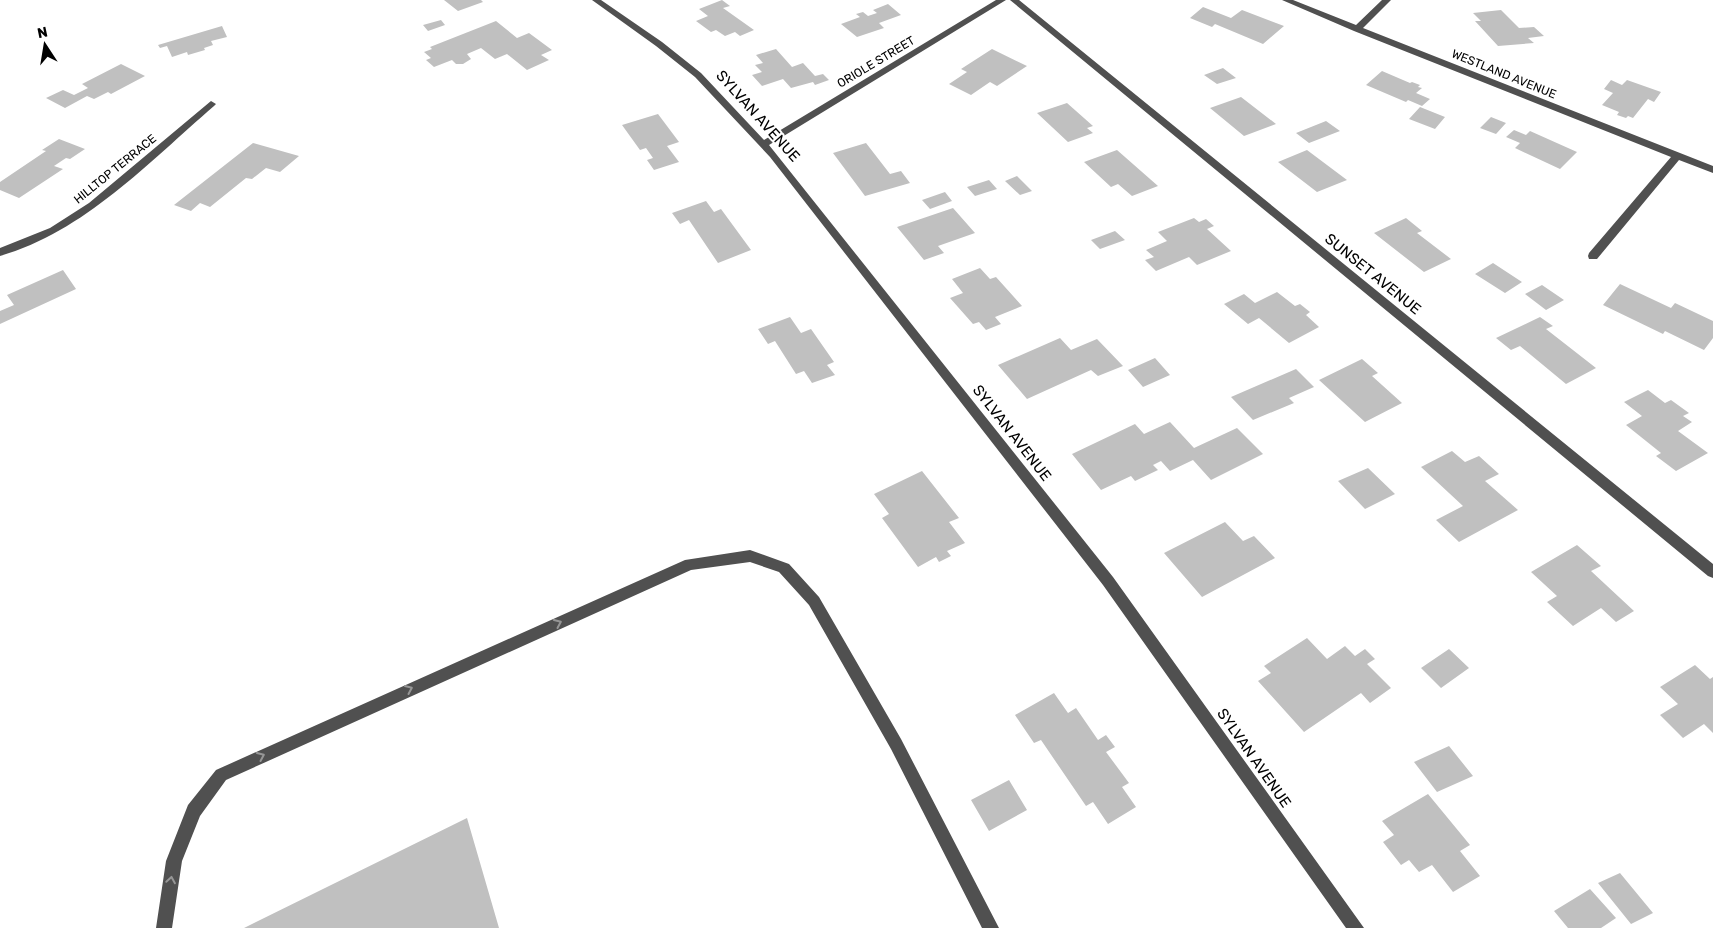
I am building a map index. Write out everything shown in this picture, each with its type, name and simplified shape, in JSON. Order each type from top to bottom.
[{"type":"street","name":"SYLVAN AVENUE","points":[[596,0],[659,44],[698,75],[763,145],[1108,581],[1356,928]]},
{"type":"street","name":"ORIOLE STREET","points":[[763,145],[1002,0]]},
{"type":"street","name":"SUNSET AVENUE","points":[[1014,0],[1713,572]]},
{"type":"street","name":"WESTLAND AVENUE","points":[[1286,0],[1713,170]]},
{"type":"street","points":[[1357,29],[1387,0]]},
{"type":"street","name":"HILLTOP TERRACE","points":[[0,252],[54,230],[93,205],[211,104]]},
{"type":"street","points":[[1593,256],[1677,156]]},
{"type":"street","points":[[164,928],[174,861],[194,811],[221,775],[690,564],[750,556],[784,568],[814,601],[896,744],[990,928]]},
{"type":"building","points":[[444,0],[481,0],[483,2],[458,11]]},
{"type":"building","points":[[722,0],[730,6],[723,8],[754,30],[740,36],[735,32],[725,36],[716,30],[711,32],[696,21],[708,16],[699,9]]},
{"type":"building","points":[[888,4],[901,15],[879,23],[884,28],[857,37],[841,24],[860,17],[856,14],[863,12],[868,16],[877,13],[873,10]]},
{"type":"building","points":[[1203,7],[1231,18],[1242,10],[1284,26],[1263,44],[1215,24],[1212,27],[1190,18]]},
{"type":"building","points":[[1501,10],[1519,28],[1534,27],[1544,36],[1528,38],[1534,43],[1498,46],[1475,21],[1481,21],[1473,13]]},
{"type":"building","points":[[441,20],[445,25],[428,31],[423,25]]},
{"type":"building","points":[[496,21],[517,38],[529,33],[552,50],[541,55],[549,60],[527,70],[507,54],[495,59],[481,48],[467,54],[471,59],[463,64],[456,64],[452,60],[434,67],[426,60],[431,58],[424,52],[432,49],[430,47]]},
{"type":"building","points":[[222,26],[227,37],[211,41],[213,45],[204,48],[205,50],[188,55],[187,52],[172,57],[167,46],[160,48],[158,45]]},
{"type":"building","points":[[776,49],[792,67],[803,63],[815,76],[823,74],[829,80],[815,85],[813,82],[791,88],[783,79],[762,86],[752,75],[762,72],[755,65],[763,63],[756,55]]},
{"type":"building","points":[[992,49],[1027,66],[997,86],[990,82],[971,95],[949,84],[967,72],[961,69]]},
{"type":"building","points":[[121,64],[145,76],[111,94],[108,92],[94,99],[87,96],[65,108],[46,98],[63,90],[74,95],[88,88],[82,84]]},
{"type":"building","points":[[1223,68],[1236,78],[1217,84],[1204,75]]},
{"type":"building","points":[[1382,71],[1410,83],[1420,85],[1418,87],[1422,88],[1416,93],[1430,99],[1422,106],[1408,100],[1406,102],[1366,85]]},
{"type":"building","points":[[1611,80],[1622,85],[1627,80],[1661,92],[1654,102],[1648,99],[1633,118],[1628,116],[1626,118],[1617,115],[1619,112],[1602,105],[1613,93],[1604,89]]},
{"type":"building","points":[[1241,97],[1276,124],[1244,136],[1210,108]]},
{"type":"building","points":[[1067,103],[1093,126],[1087,128],[1093,133],[1068,142],[1037,113]]},
{"type":"building","points":[[1420,107],[1445,117],[1435,129],[1409,119]]},
{"type":"building","points":[[658,114],[679,142],[667,146],[679,162],[654,170],[647,160],[653,158],[646,148],[640,150],[622,125]]},
{"type":"building","points":[[1491,117],[1506,123],[1496,134],[1480,128]]},
{"type":"building","points":[[1326,121],[1340,131],[1309,143],[1296,133]]},
{"type":"building","points":[[1514,130],[1526,135],[1530,131],[1577,152],[1560,169],[1515,148],[1520,143],[1506,137]]},
{"type":"building","points":[[59,139],[85,149],[70,159],[66,158],[54,166],[63,169],[19,198],[0,190],[0,182],[46,151],[42,150]]},
{"type":"building","points":[[253,143],[299,156],[280,172],[266,168],[252,179],[246,178],[210,207],[200,203],[191,211],[174,205]]},
{"type":"building","points":[[866,143],[890,174],[901,171],[910,183],[865,196],[833,153]]},
{"type":"building","points":[[1117,150],[1158,186],[1132,196],[1118,184],[1111,187],[1084,162]]},
{"type":"building","points":[[1307,150],[1347,180],[1317,192],[1278,162]]},
{"type":"building","points":[[1017,176],[1032,191],[1020,195],[1005,181]]},
{"type":"building","points":[[989,180],[997,189],[975,196],[967,187]]},
{"type":"building","points":[[945,192],[952,201],[930,209],[922,200]]},
{"type":"building","points":[[706,201],[714,212],[721,209],[751,250],[718,263],[689,220],[680,224],[672,213]]},
{"type":"building","points":[[953,208],[975,233],[938,246],[944,253],[924,260],[897,227]]},
{"type":"building","points":[[1194,218],[1199,222],[1206,219],[1214,226],[1207,229],[1231,251],[1197,265],[1189,257],[1156,271],[1145,260],[1154,257],[1146,250],[1167,241],[1158,232]]},
{"type":"building","points":[[1406,218],[1422,231],[1417,233],[1451,259],[1424,272],[1374,233]]},
{"type":"building","points":[[1115,231],[1125,240],[1100,249],[1091,240]]},
{"type":"building","points":[[1493,263],[1522,282],[1505,293],[1475,274]]},
{"type":"building","points":[[980,268],[990,279],[996,277],[1022,306],[995,317],[1001,324],[986,330],[979,322],[973,324],[950,298],[963,293],[952,279]]},
{"type":"building","points":[[63,270],[76,289],[0,324],[0,311],[14,305],[7,295]]},
{"type":"building","points":[[1620,284],[1671,308],[1675,303],[1713,321],[1713,338],[1704,350],[1665,331],[1663,334],[1603,305]]},
{"type":"building","points":[[1542,285],[1564,300],[1546,310],[1525,294]]},
{"type":"building","points":[[1277,292],[1295,306],[1300,304],[1310,312],[1306,315],[1319,327],[1289,343],[1259,318],[1248,324],[1224,304],[1244,294],[1255,303]]},
{"type":"building","points":[[790,317],[801,333],[811,329],[834,362],[827,365],[835,375],[812,383],[804,371],[796,374],[775,341],[768,344],[758,329]]},
{"type":"building","points":[[1540,317],[1553,326],[1546,329],[1596,368],[1566,384],[1520,346],[1511,350],[1496,338]]},
{"type":"building","points":[[1060,338],[1071,350],[1097,339],[1123,366],[1098,376],[1091,370],[1027,399],[998,365]]},
{"type":"building","points":[[1155,358],[1170,375],[1143,387],[1128,370]]},
{"type":"building","points":[[1362,359],[1378,373],[1372,376],[1402,403],[1365,422],[1319,380]]},
{"type":"building","points":[[1296,369],[1314,387],[1289,398],[1294,403],[1253,420],[1231,397]]},
{"type":"building","points":[[1648,390],[1665,403],[1671,400],[1689,413],[1683,416],[1692,422],[1678,431],[1708,453],[1676,471],[1656,456],[1661,453],[1626,425],[1642,416],[1624,402]]},
{"type":"building","points":[[1170,422],[1194,448],[1237,428],[1263,454],[1211,480],[1193,460],[1170,471],[1161,461],[1153,465],[1158,470],[1135,481],[1131,476],[1101,490],[1072,454],[1135,424],[1144,434]]},
{"type":"building","points":[[1452,451],[1465,462],[1479,456],[1499,474],[1485,481],[1518,510],[1459,542],[1436,520],[1463,506],[1421,467]]},
{"type":"building","points":[[1368,468],[1395,494],[1365,509],[1338,481]]},
{"type":"building","points":[[922,471],[959,518],[949,522],[965,543],[947,551],[951,556],[939,562],[936,557],[918,567],[882,518],[889,514],[874,494]]},
{"type":"building","points":[[1225,522],[1243,541],[1254,536],[1275,558],[1202,597],[1164,553]]},
{"type":"building","points":[[1577,545],[1601,566],[1591,571],[1634,611],[1616,622],[1601,608],[1573,626],[1547,602],[1557,596],[1531,572]]},
{"type":"building","points":[[1307,638],[1327,659],[1345,646],[1355,656],[1365,649],[1375,659],[1367,664],[1391,688],[1370,703],[1361,693],[1304,732],[1258,681],[1271,673],[1264,666]]},
{"type":"building","points":[[1449,649],[1469,668],[1441,688],[1421,668]]},
{"type":"building","points":[[1695,665],[1710,679],[1713,677],[1713,733],[1704,724],[1683,738],[1660,715],[1678,704],[1660,687]]},
{"type":"building","points":[[1054,693],[1068,713],[1076,708],[1098,740],[1106,735],[1115,747],[1106,752],[1129,783],[1122,787],[1136,807],[1108,824],[1093,802],[1086,806],[1041,740],[1034,743],[1015,715]]},
{"type":"building","points":[[1449,746],[1473,776],[1437,792],[1414,762]]},
{"type":"building","points":[[1009,780],[1027,810],[989,831],[971,800]]},
{"type":"building","points":[[1428,794],[1470,845],[1460,851],[1480,876],[1453,892],[1432,865],[1419,872],[1409,860],[1401,865],[1383,842],[1394,835],[1382,821]]},
{"type":"building","points":[[467,818],[499,928],[244,928]]},
{"type":"building","points":[[1620,873],[1653,913],[1631,924],[1598,883]]},
{"type":"building","points":[[1590,889],[1616,918],[1601,928],[1568,928],[1554,911]]}]
